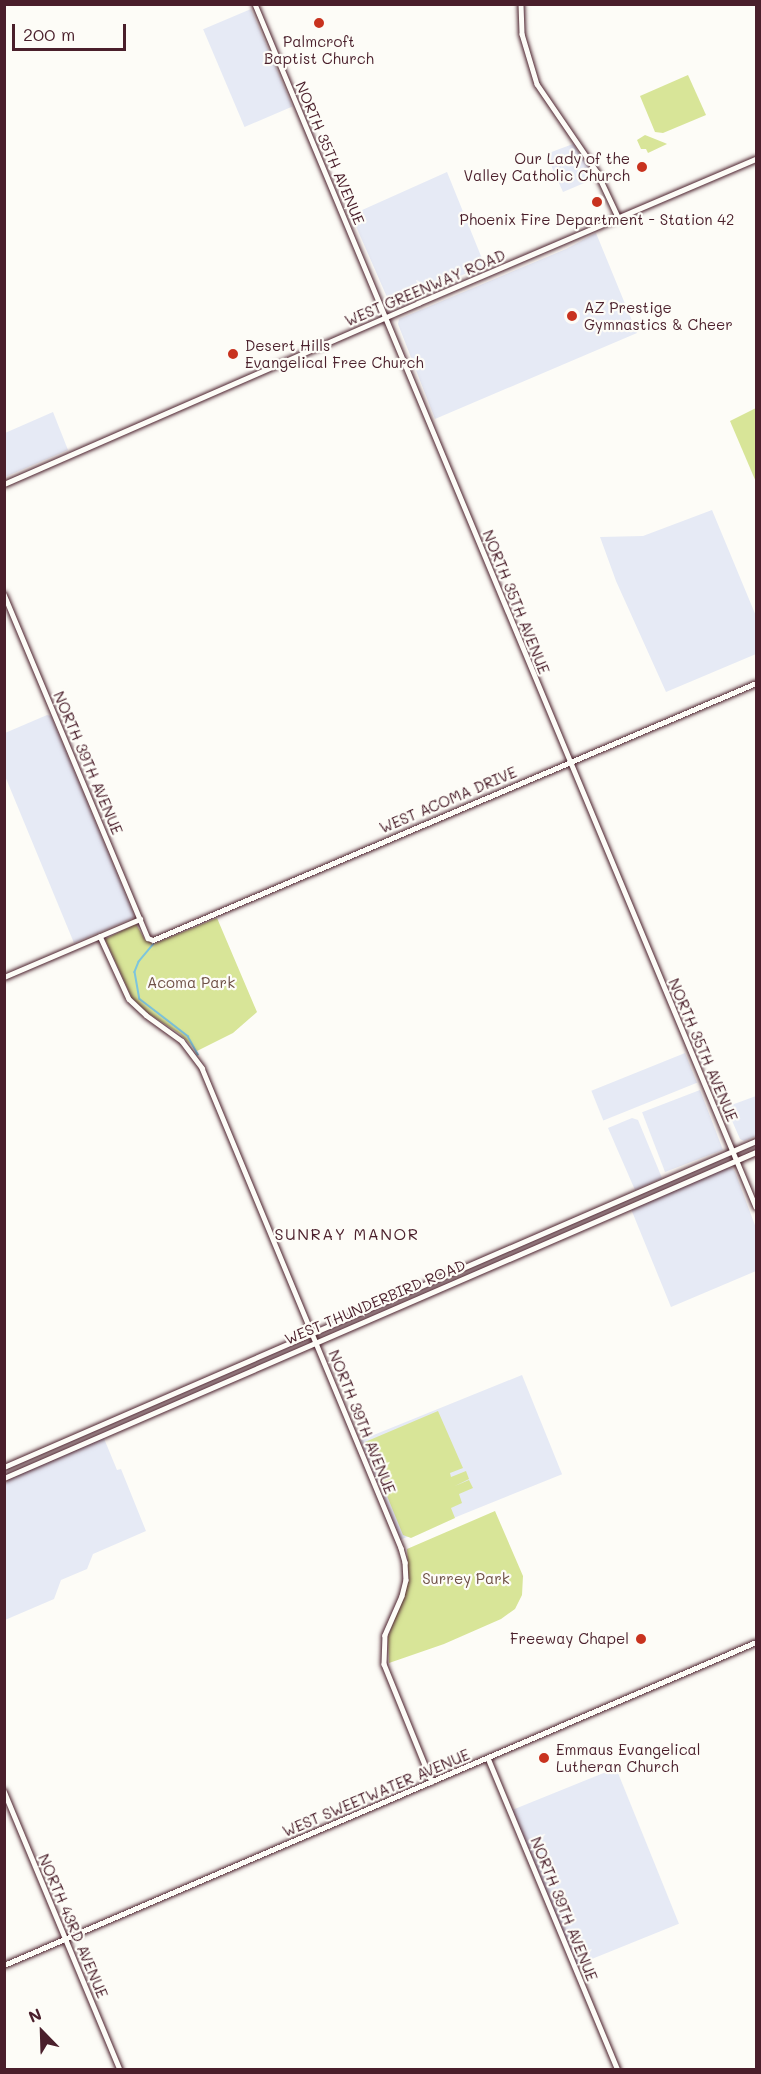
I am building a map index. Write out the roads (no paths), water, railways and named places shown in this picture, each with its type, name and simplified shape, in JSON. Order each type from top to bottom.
[{"type":"main road","name":"NORTH 35TH AVENUE","points":[[255,4],[387,316],[570,763],[756,1207]]},
{"type":"main road","points":[[521,4],[522,34],[537,84],[597,172],[619,219]]},
{"type":"main road","name":"WEST GREENWAY ROAD","points":[[4,484],[387,316],[756,159]]},
{"type":"main road","name":"NORTH 39TH AVENUE","points":[[4,594],[150,940]]},
{"type":"main road","name":"WEST ACOMA DRIVE","points":[[150,940],[157,939],[756,683]]},
{"type":"main road","points":[[4,977],[140,919]]},
{"type":"main road","name":"NORTH 39TH AVENUE","points":[[100,936],[129,999],[146,1016],[179,1038],[202,1068],[313,1333],[405,1562],[405,1588],[386,1630],[383,1656],[387,1672],[432,1782]]},
{"type":"main road","name":"WEST THUNDERBIRD ROAD","points":[[4,1467],[756,1141]]},
{"type":"main road","name":"WEST THUNDERBIRD ROAD","points":[[4,1478],[756,1152]]},
{"type":"main road","name":"WEST SWEETWATER AVENUE","points":[[4,1965],[756,1642]]},
{"type":"main road","name":"NORTH 39TH AVENUE","points":[[488,1758],[618,2070]]},
{"type":"main road","name":"NORTH 43RD AVENUE","points":[[4,1791],[120,2070]]},
{"type":"waterway","points":[[154,944],[139,962],[135,972],[140,999],[188,1036],[198,1054]]},
{"type":"place","name":"Palmcroft Baptist Church","points":[[319,23]]},
{"type":"place","name":"Our Lady of the Valley Catholic Church","points":[[642,167]]},
{"type":"place","name":"Phoenix Fire Department - Station 42","points":[[597,202]]},
{"type":"place","name":"AZ Prestige Gymnastics & Cheer","points":[[572,316]]},
{"type":"place","name":"Desert Hills Evangelical Free Church","points":[[233,354]]},
{"type":"place","name":"Freeway Chapel","points":[[641,1639]]},
{"type":"place","name":"Emmaus Evangelical Lutheran Church","points":[[544,1758]]},
{"type":"district","name":"SUNRAY MANOR","points":[[347,1234]]},
{"type":"park label","name":"Acoma Park","points":[[191,983]]},
{"type":"park label","name":"Surrey Park","points":[[466,1579]]}]
